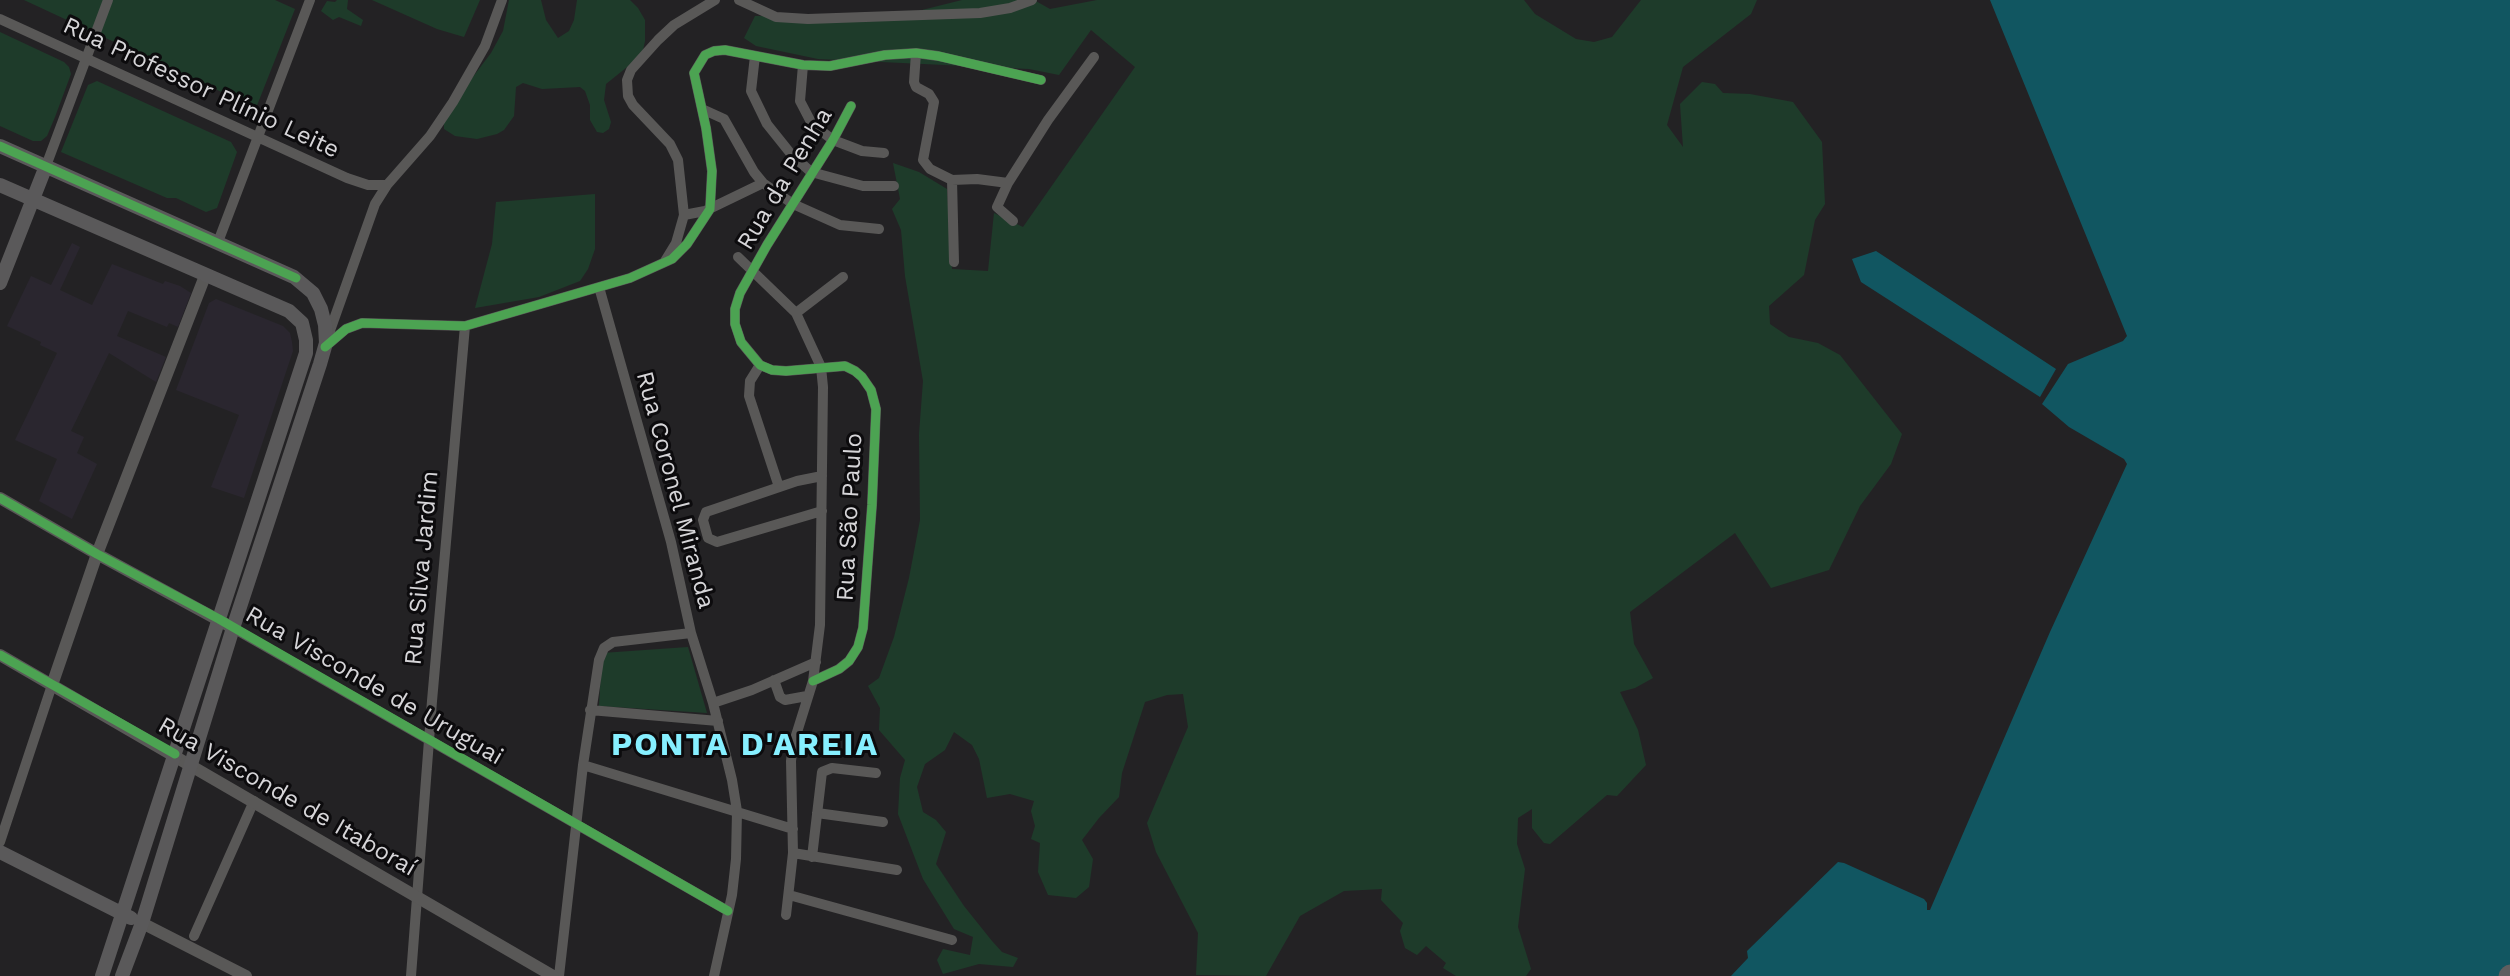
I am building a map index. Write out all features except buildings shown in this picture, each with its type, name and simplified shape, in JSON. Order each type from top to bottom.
[{"type":"main road","points":[[0,146],[281,269],[309,288],[323,316],[325,345],[233,628],[142,923],[122,976]]},
{"type":"main road","points":[[0,283],[46,166]]},
{"type":"main road","points":[[0,185],[279,307],[298,318],[304,328],[306,353],[102,976]]},
{"type":"main road","points":[[0,852],[142,923]]},
{"type":"street","points":[[46,166],[108,0]]},
{"type":"street","points":[[218,242],[310,0]]},
{"type":"street","points":[[325,345],[369,217],[387,185],[430,136],[453,102],[489,37],[502,0]]},
{"type":"street","points":[[663,263],[676,243],[684,215],[678,160],[670,144],[633,105],[628,96],[627,80],[631,70],[658,40],[674,26],[715,0]]},
{"type":"street","points":[[739,0],[776,17],[808,19],[980,13],[1010,8],[1032,0]]},
{"type":"street","name":"Rua Professor Plínio Leite","points":[[0,19],[347,178],[368,186],[387,185]]},
{"type":"street","points":[[325,345],[346,329],[362,323],[465,326],[630,278],[672,259],[687,244],[710,209],[712,171],[694,73],[705,55],[725,50],[803,65],[830,66],[885,55],[916,53],[939,55],[1041,80]]},
{"type":"street","points":[[916,53],[914,82],[916,87],[929,94],[934,102],[923,160],[930,169],[952,180],[977,179],[1007,183]]},
{"type":"street","points":[[754,56],[751,91],[767,124],[791,154],[811,172],[863,186],[894,187]]},
{"type":"street","points":[[1013,221],[997,207],[1007,183],[1094,57]]},
{"type":"street","points":[[803,65],[800,101],[812,124],[833,140],[862,151],[884,153]]},
{"type":"street","name":"Rua da Penha","points":[[760,365],[741,342],[735,324],[735,309],[740,293],[851,106]]},
{"type":"street","points":[[702,109],[724,119],[754,172],[763,183],[793,204],[840,225],[879,229]]},
{"type":"street","points":[[952,180],[954,262]]},
{"type":"street","points":[[684,215],[710,209],[763,183]]},
{"type":"street","points":[[738,257],[796,313],[821,367],[824,408],[821,603],[813,681],[793,745],[791,761],[793,853],[786,915]]},
{"type":"street","points":[[0,842],[97,554],[205,276]]},
{"type":"street","points":[[796,313],[843,277]]},
{"type":"street","name":"Rua Coronel Miranda","points":[[599,287],[671,542],[691,633],[718,721],[737,811],[736,859],[714,976]]},
{"type":"street","name":"Rua Silva Jardim","points":[[411,976],[465,326]]},
{"type":"street","points":[[760,365],[750,381],[749,396],[779,487]]},
{"type":"street","name":"Rua São Paulo","points":[[760,365],[772,370],[786,371],[845,366],[856,371],[872,390],[876,409],[863,628],[858,648],[849,661],[839,669],[813,681]]},
{"type":"street","points":[[822,477],[779,487],[706,512],[703,520],[708,538],[718,542],[822,511]]},
{"type":"street","name":"Rua Visconde de Uruguai","points":[[0,498],[97,554],[219,619],[728,911]]},
{"type":"street","points":[[559,976],[583,765],[599,660],[604,648],[613,642],[691,633]]},
{"type":"street","name":"Rua Visconde de Itaboraí","points":[[0,655],[175,754],[553,976]]},
{"type":"street","points":[[713,703],[816,662]]},
{"type":"street","points":[[774,680],[780,697],[785,700],[807,696]]},
{"type":"street","points":[[590,710],[718,721]]},
{"type":"street","points":[[583,765],[793,829]]},
{"type":"street","points":[[812,857],[820,776],[825,769],[876,774]]},
{"type":"street","points":[[194,936],[254,801]]},
{"type":"street","points":[[817,813],[883,822]]},
{"type":"street","points":[[793,853],[897,870]]},
{"type":"street","points":[[789,895],[952,940]]},
{"type":"street","points":[[142,923],[246,976]]},
{"type":"shaded area","points":[[72,243],[80,247],[60,290],[92,305],[112,264],[163,284],[165,281],[180,286],[191,293],[178,327],[169,323],[167,327],[128,311],[117,336],[166,357],[156,382],[109,353],[71,431],[84,437],[77,453],[97,464],[72,519],[39,501],[57,459],[15,440],[57,353],[7,326],[31,276],[51,285]]},
{"type":"shaded area","points":[[216,299],[283,326],[290,333],[292,342],[293,351],[244,498],[211,487],[239,415],[176,390],[209,303]]},
{"type":"green space","points":[[24,0],[275,0],[295,9],[256,108]]},
{"type":"green space","points":[[348,0],[347,9],[363,20],[361,26],[339,17],[333,20],[321,11],[327,1]]},
{"type":"green space","points":[[372,0],[480,0],[464,37],[437,29]]},
{"type":"green space","points":[[509,0],[541,0],[546,20],[558,38],[569,31],[577,0],[630,0],[638,8],[645,20],[642,55],[606,84],[604,100],[611,122],[609,129],[603,133],[597,132],[590,120],[590,105],[585,91],[580,87],[542,89],[523,83],[516,87],[514,116],[504,130],[477,139],[455,136],[444,129],[444,115],[491,53],[503,31]]},
{"type":"green space","points":[[962,0],[1034,0],[1050,9],[1097,0],[1524,0],[1535,14],[1576,39],[1594,42],[1612,37],[1641,0],[1757,0],[1751,14],[1683,67],[1667,125],[1683,147],[1680,104],[1702,82],[1715,84],[1723,93],[1750,94],[1793,102],[1822,142],[1825,204],[1815,220],[1804,275],[1769,306],[1770,324],[1789,337],[1818,343],[1840,355],[1902,434],[1891,464],[1860,506],[1829,570],[1771,588],[1735,533],[1630,612],[1634,644],[1653,678],[1635,688],[1620,692],[1638,730],[1646,765],[1617,796],[1607,795],[1550,844],[1544,843],[1532,828],[1532,809],[1518,818],[1517,844],[1525,869],[1518,927],[1531,969],[1526,976],[1456,976],[1443,968],[1446,963],[1426,946],[1417,955],[1405,948],[1400,931],[1403,923],[1381,900],[1382,889],[1344,891],[1300,916],[1266,976],[1196,975],[1198,933],[1156,852],[1147,823],[1188,727],[1183,694],[1167,695],[1145,702],[1122,773],[1119,797],[1082,840],[1093,859],[1089,887],[1076,898],[1048,895],[1038,872],[1040,843],[1031,839],[1035,826],[1031,811],[1034,801],[1010,794],[987,798],[979,759],[972,745],[954,732],[945,750],[925,764],[917,787],[923,812],[936,820],[946,832],[936,864],[992,941],[1002,952],[1018,958],[1013,967],[979,964],[943,974],[937,960],[943,949],[970,955],[973,937],[954,929],[923,879],[898,814],[900,778],[905,760],[879,730],[880,708],[868,686],[879,678],[894,637],[920,520],[919,434],[923,381],[905,276],[901,230],[892,209],[900,199],[893,163],[919,172],[947,189],[952,269],[988,271],[994,213],[1023,227],[1135,67],[1091,30],[1059,75],[1029,69],[818,59],[756,46],[744,38],[755,16],[894,17]]},
{"type":"green space","points":[[0,32],[64,62],[69,67],[71,74],[55,117],[47,136],[41,141],[33,141],[0,126]]},
{"type":"green space","points":[[97,81],[231,142],[237,152],[217,208],[206,212],[176,198],[167,198],[61,152],[88,85]]},
{"type":"green space","points":[[595,194],[595,249],[588,269],[580,281],[539,297],[475,308],[492,244],[496,202]]},
{"type":"green space","points":[[688,647],[707,713],[599,706],[602,653]]},
{"type":"water","points":[[1990,0],[2510,0],[2510,976],[1731,976],[1748,958],[1747,951],[1838,862],[1924,899],[1927,910],[1930,910],[2050,632],[2127,464],[2124,459],[2069,427],[2042,404],[2068,364],[2123,341],[2127,336]]},
{"type":"water","points":[[1876,251],[2056,369],[2040,397],[1861,282],[1852,259]]},
{"type":"cycle path","points":[[325,347],[346,329],[362,323],[465,326],[630,278],[672,259],[687,244],[710,209],[712,171],[694,73],[705,55],[714,51],[725,50],[803,65],[830,66],[885,55],[916,53],[1041,80]]},
{"type":"cycle path","points":[[813,681],[839,669],[849,661],[858,647],[863,628],[876,409],[871,390],[862,377],[845,366],[786,371],[772,370],[760,365],[741,342],[735,324],[735,309],[740,293],[767,245],[833,140],[851,106]]},
{"type":"cycle path","points":[[0,146],[296,278]]},
{"type":"cycle path","points":[[0,498],[97,554],[219,619],[728,911]]},
{"type":"cycle path","points":[[0,655],[175,754]]},
{"type":"district","name":"PONTA D'AREIA","points":[[745,746]]}]
